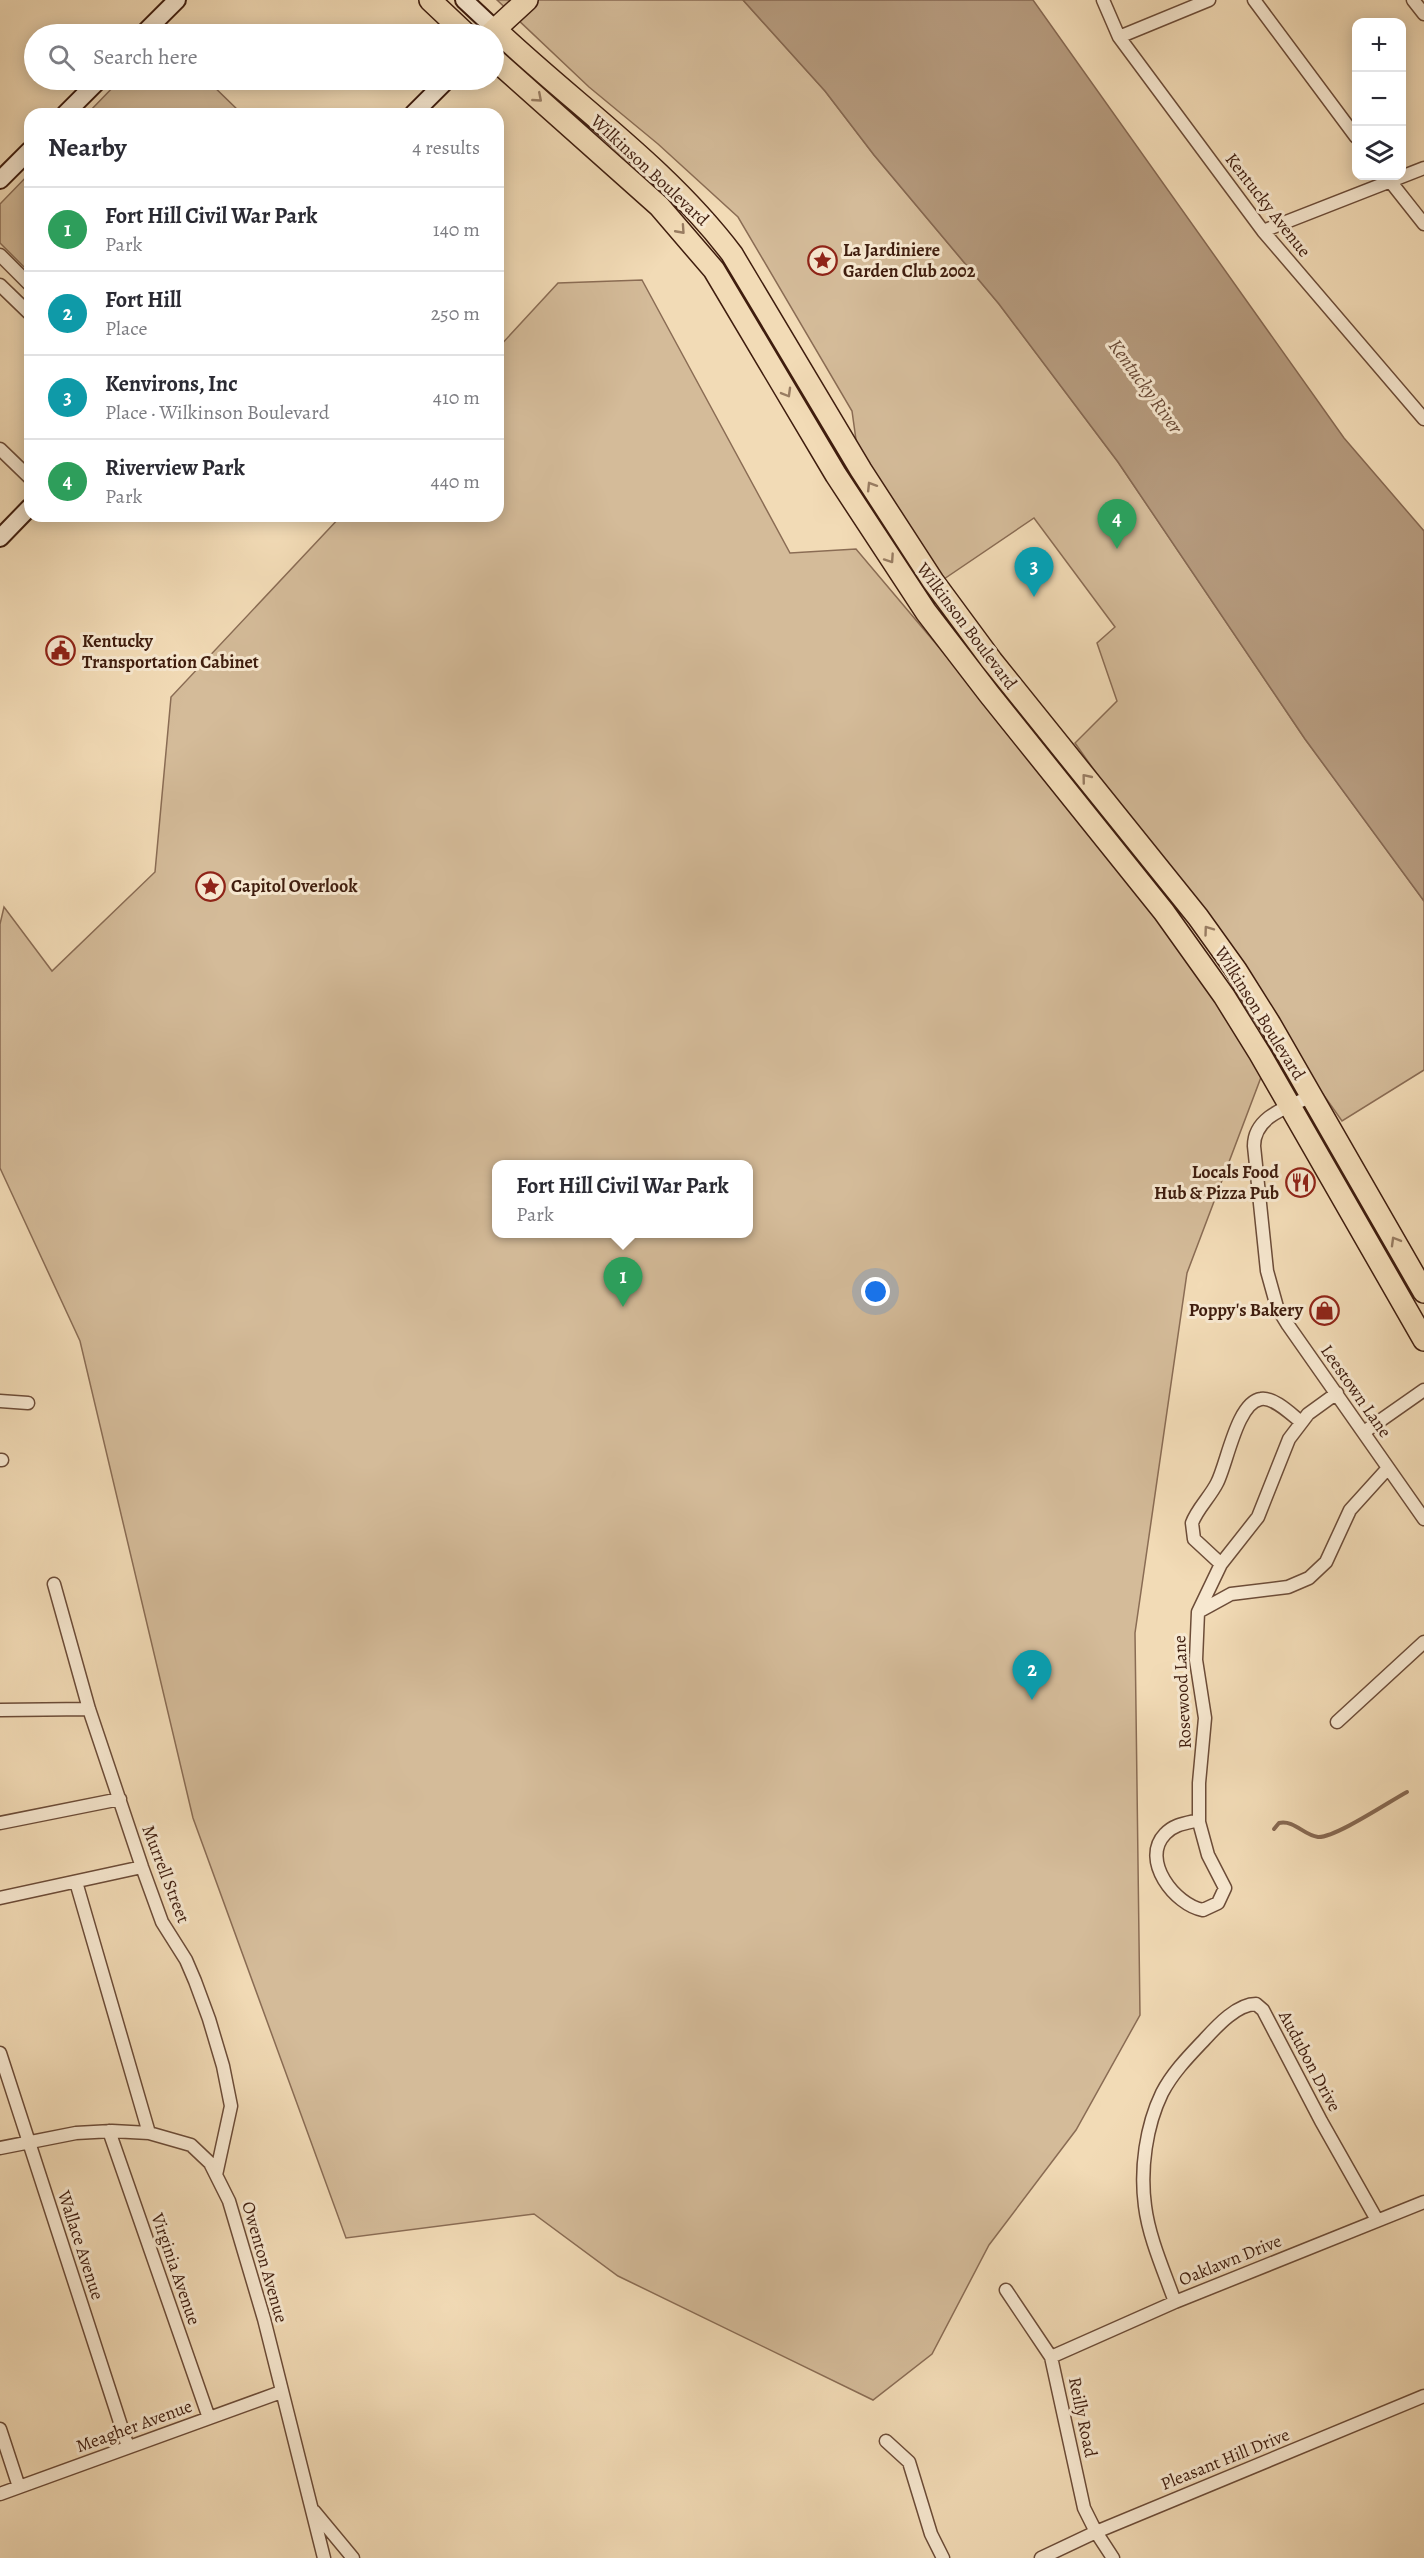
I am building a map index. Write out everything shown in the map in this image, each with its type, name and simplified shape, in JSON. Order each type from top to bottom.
[{"type":"highway","points":[[430,0],[455,24]]},
{"type":"highway","points":[[502,24],[527,0]]},
{"type":"highway","name":"Wilkinson Boulevard","points":[[504,41],[677,190],[714,231],[754,288],[844,442],[914,554],[992,662],[1205,926],[1259,1006],[1424,1292]]},
{"type":"highway","name":"Wilkinson Boulevard","points":[[504,68],[659,206],[714,270],[842,485],[907,585],[982,685],[1185,939],[1224,996],[1424,1340]]},
{"type":"main road","points":[[153,24],[177,0]]},
{"type":"main road","name":"Wilkinson Boulevard","points":[[464,0],[486,24]]},
{"type":"main road","points":[[71,108],[89,90]]},
{"type":"main road","points":[[419,108],[437,90]]},
{"type":"main road","points":[[0,180],[24,156]]},
{"type":"main road","points":[[0,538],[24,513]]},
{"type":"street","name":"Kentucky Avenue","points":[[1103,0],[1119,37],[1263,231],[1424,419]]},
{"type":"street","points":[[1119,37],[1209,0]]},
{"type":"street","points":[[1254,0],[1352,132]]},
{"type":"street","points":[[1413,0],[1424,14]]},
{"type":"street","points":[[1406,174],[1424,168]]},
{"type":"street","points":[[1263,231],[1386,180]]},
{"type":"street","points":[[1389,180],[1424,224]]},
{"type":"street","points":[[0,255],[24,279]]},
{"type":"street","points":[[0,285],[24,308]]},
{"type":"street","points":[[0,449],[24,472]]},
{"type":"street","name":"Leestown Lane","points":[[1312,1096],[1266,1118],[1258,1126],[1254,1139],[1267,1272],[1277,1307],[1424,1519]]},
{"type":"street","points":[[1364,1432],[1424,1390]]},
{"type":"street","name":"Rosewood Lane","points":[[1199,1820],[1176,1826],[1163,1835],[1156,1853],[1160,1870],[1178,1896],[1198,1909],[1209,1908],[1218,1903],[1225,1891],[1225,1883],[1208,1855],[1199,1820],[1199,1783],[1205,1718],[1196,1660],[1198,1612],[1221,1563],[1258,1517],[1289,1439],[1301,1422],[1337,1393]]},
{"type":"street","points":[[1221,1563],[1197,1543],[1192,1535],[1192,1522],[1219,1480],[1243,1416],[1251,1404],[1265,1398],[1301,1422]]},
{"type":"street","points":[[0,1401],[28,1403]]},
{"type":"street","points":[[1198,1612],[1222,1598],[1245,1590],[1288,1587],[1309,1578],[1326,1562],[1350,1510],[1388,1468]]},
{"type":"street","points":[[1212,1583],[1222,1598]]},
{"type":"street","name":"Murrell Street","points":[[54,1584],[89,1709],[142,1867],[162,1923],[181,1952],[209,2019],[231,2106],[216,2175]]},
{"type":"street","points":[[1337,1722],[1424,1642]]},
{"type":"street","points":[[0,1710],[89,1709]]},
{"type":"street","points":[[0,1823],[120,1799]]},
{"type":"street","points":[[0,1898],[142,1867]]},
{"type":"street","points":[[76,1882],[149,2133]]},
{"type":"street","name":"Audubon Drive","points":[[1175,2302],[1145,2206],[1144,2168],[1151,2127],[1162,2093],[1179,2067],[1212,2030],[1249,2004],[1256,2004],[1263,2010],[1321,2121],[1377,2220]]},
{"type":"street","name":"Wallace Avenue","points":[[0,2053],[128,2447]]},
{"type":"street","name":"Owenton Avenue","points":[[0,2148],[76,2133],[109,2131],[149,2133],[191,2145],[210,2163],[229,2201],[264,2319],[324,2558]]},
{"type":"street","name":"Virginia Avenue","points":[[109,2131],[209,2418]]},
{"type":"street","name":"Oaklawn Drive","points":[[1051,2358],[1175,2302],[1424,2202]]},
{"type":"street","name":"Reilly Road","points":[[1006,2290],[1051,2358],[1084,2508],[1113,2558]]},
{"type":"street","name":"Meagher Avenue","points":[[0,2494],[281,2392]]},
{"type":"street","name":"Pleasant Hill Drive","points":[[1041,2558],[1096,2532],[1424,2396]]},
{"type":"street","points":[[0,2429],[19,2487]]},
{"type":"street","points":[[886,2441],[909,2462],[931,2534],[943,2558]]},
{"type":"street","points":[[311,2508],[353,2558]]},
{"type":"shaded area","points":[[497,0],[743,0],[825,91],[874,155],[999,304],[1118,462],[1305,739],[1424,901],[1424,1070],[1342,1121],[1075,743],[1117,701],[1097,643],[1115,627],[1034,518],[941,581],[857,447],[852,411],[738,217],[658,144],[589,87]]},
{"type":"shaded area","points":[[110,90],[217,90],[236,108],[93,108]]},
{"type":"shaded area","points":[[24,179],[24,267],[0,243],[0,204]]},
{"type":"shaded area","points":[[642,280],[790,553],[856,549],[1175,927],[1266,1064],[1187,1273],[1135,1633],[1140,2015],[1076,2130],[989,2245],[932,2354],[873,2400],[618,2276],[534,2214],[346,2238],[193,1818],[80,1341],[0,1168],[0,924],[4,907],[52,971],[155,872],[171,697],[335,522],[504,522],[504,342],[558,283]]},
{"type":"water","name":"Kentucky River","points":[[743,0],[1033,0],[1344,438],[1424,531],[1424,901],[1305,739],[1118,462],[999,304],[874,155],[825,91]]},
{"type":"waterway","points":[[1274,1829],[1279,1823],[1285,1823],[1313,1836],[1326,1836],[1349,1826],[1407,1792]]},
{"type":"place","name":"La Jardiniere Garden Club 2002","points":[[822,260]]},
{"type":"place","name":"Riverview Park","points":[[1117,549]]},
{"type":"place","name":"Kenvirons, Inc","points":[[1034,597]]},
{"type":"place","name":"Kentucky Transportation Cabinet","points":[[61,651]]},
{"type":"place","name":"Capitol Overlook","points":[[210,886]]},
{"type":"place","name":"Locals Food Hub & Pizza Pub","points":[[1300,1182]]},
{"type":"place","name":"Fort Hill Civil War Park","points":[[623,1307]]},
{"type":"place","name":"Poppy's Bakery","points":[[1324,1310]]},
{"type":"place","name":"Fort Hill","points":[[1032,1700]]}]
